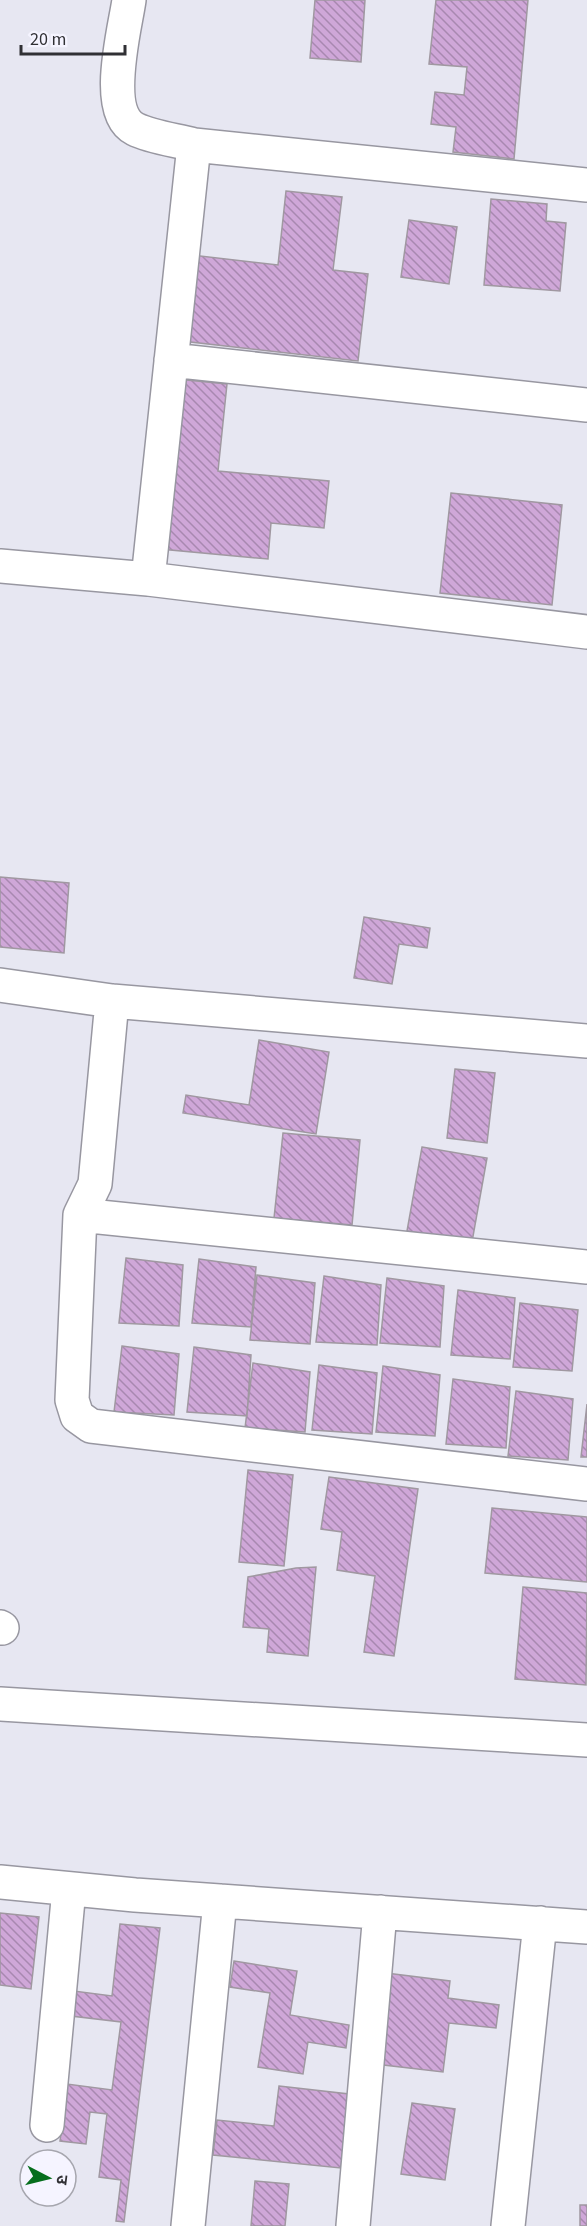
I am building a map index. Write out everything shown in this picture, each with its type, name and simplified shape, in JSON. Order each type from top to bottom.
[{"type":"street","points":[[129,0],[116,88],[120,109],[133,128],[194,145],[587,185]]},
{"type":"street","points":[[148,579],[194,145]]},
{"type":"street","points":[[171,360],[587,405]]},
{"type":"street","points":[[0,566],[148,579],[587,632]]},
{"type":"street","points":[[0,985],[112,1001],[587,1041]]},
{"type":"street","points":[[112,1001],[95,1184],[80,1215],[72,1400],[77,1416],[91,1426],[587,1484]]},
{"type":"street","points":[[80,1215],[587,1267]]},
{"type":"street","points":[[0,1704],[587,1740]]},
{"type":"street","points":[[0,1882],[220,1901],[587,1927]]},
{"type":"street","points":[[47,2125],[69,1889]]},
{"type":"street","points":[[188,2226],[220,1901]]},
{"type":"street","points":[[353,2226],[380,1912]]},
{"type":"street","points":[[508,2226],[540,1923]]},
{"type":"building","points":[[315,0],[365,0],[361,62],[310,58]]},
{"type":"building","points":[[436,0],[528,0],[514,159],[453,152],[456,127],[431,124],[435,92],[464,95],[467,67],[429,64]]},
{"type":"building","points":[[286,191],[342,197],[333,270],[368,274],[358,361],[182,341],[192,255],[278,265]]},
{"type":"building","points":[[491,199],[547,204],[546,221],[566,223],[560,291],[484,285]]},
{"type":"building","points":[[409,220],[457,227],[449,284],[401,277]]},
{"type":"building","points":[[176,379],[227,384],[218,471],[329,481],[324,528],[271,523],[268,559],[160,549]]},
{"type":"building","points":[[451,493],[562,505],[552,605],[440,593]]},
{"type":"building","points":[[0,877],[69,883],[64,953],[0,947]]},
{"type":"building","points":[[364,917],[430,928],[427,948],[399,944],[392,984],[354,978]]},
{"type":"building","points":[[259,1040],[329,1052],[316,1134],[183,1113],[186,1095],[249,1105]]},
{"type":"building","points":[[455,1069],[495,1073],[487,1143],[447,1138]]},
{"type":"building","points":[[283,1133],[360,1140],[352,1225],[274,1218]]},
{"type":"building","points":[[422,1147],[487,1158],[472,1242],[407,1231]]},
{"type":"building","points":[[126,1258],[183,1265],[179,1326],[119,1323]]},
{"type":"building","points":[[199,1259],[256,1267],[251,1327],[192,1323]]},
{"type":"building","points":[[257,1275],[315,1283],[310,1344],[250,1340]]},
{"type":"building","points":[[324,1276],[381,1285],[377,1345],[316,1342]]},
{"type":"building","points":[[387,1278],[444,1286],[440,1347],[380,1343]]},
{"type":"building","points":[[458,1290],[515,1298],[510,1359],[451,1355]]},
{"type":"building","points":[[520,1303],[578,1310],[572,1371],[513,1367]]},
{"type":"building","points":[[122,1346],[179,1354],[174,1415],[114,1412]]},
{"type":"building","points":[[194,1347],[251,1355],[247,1416],[187,1412]]},
{"type":"building","points":[[253,1363],[310,1372],[305,1432],[245,1428]]},
{"type":"building","points":[[319,1365],[377,1373],[372,1434],[312,1430]]},
{"type":"building","points":[[383,1366],[440,1375],[435,1436],[376,1432]]},
{"type":"building","points":[[453,1379],[510,1387],[506,1448],[446,1444]]},
{"type":"building","points":[[516,1391],[573,1399],[568,1460],[508,1456]]},
{"type":"building","points":[[587,1404],[587,1457],[581,1457]]},
{"type":"building","points":[[248,1470],[293,1475],[284,1566],[239,1562]]},
{"type":"building","points":[[329,1477],[418,1489],[394,1656],[364,1652],[375,1576],[337,1570],[342,1532],[321,1529]]},
{"type":"building","points":[[492,1508],[587,1517],[587,1582],[485,1573]]},
{"type":"building","points":[[316,1567],[308,1656],[267,1652],[269,1629],[243,1627],[248,1577],[296,1568]]},
{"type":"building","points":[[523,1587],[587,1593],[586,1685],[515,1679]]},
{"type":"building","points":[[0,1913],[39,1917],[31,1989],[0,1985]]},
{"type":"building","points":[[120,1924],[160,1928],[124,2222],[116,2221],[121,2180],[99,2177],[107,2114],[90,2112],[86,2144],[60,2141],[67,2084],[112,2090],[121,2022],[71,2016],[74,1991],[112,1996]]},
{"type":"building","points":[[234,1961],[297,1971],[290,2015],[349,2025],[346,2048],[308,2042],[303,2074],[258,2067],[270,1993],[230,1987]]},
{"type":"building","points":[[386,1973],[450,1981],[448,1998],[499,2005],[496,2028],[449,2023],[443,2072],[375,2064]]},
{"type":"building","points":[[279,2086],[349,2094],[341,2168],[213,2155],[217,2120],[274,2126]]},
{"type":"building","points":[[412,2103],[455,2109],[445,2180],[401,2174]]},
{"type":"building","points":[[255,2181],[289,2184],[285,2226],[251,2226]]},
{"type":"building","points":[[580,2205],[587,2205],[587,2226],[580,2226]]}]
